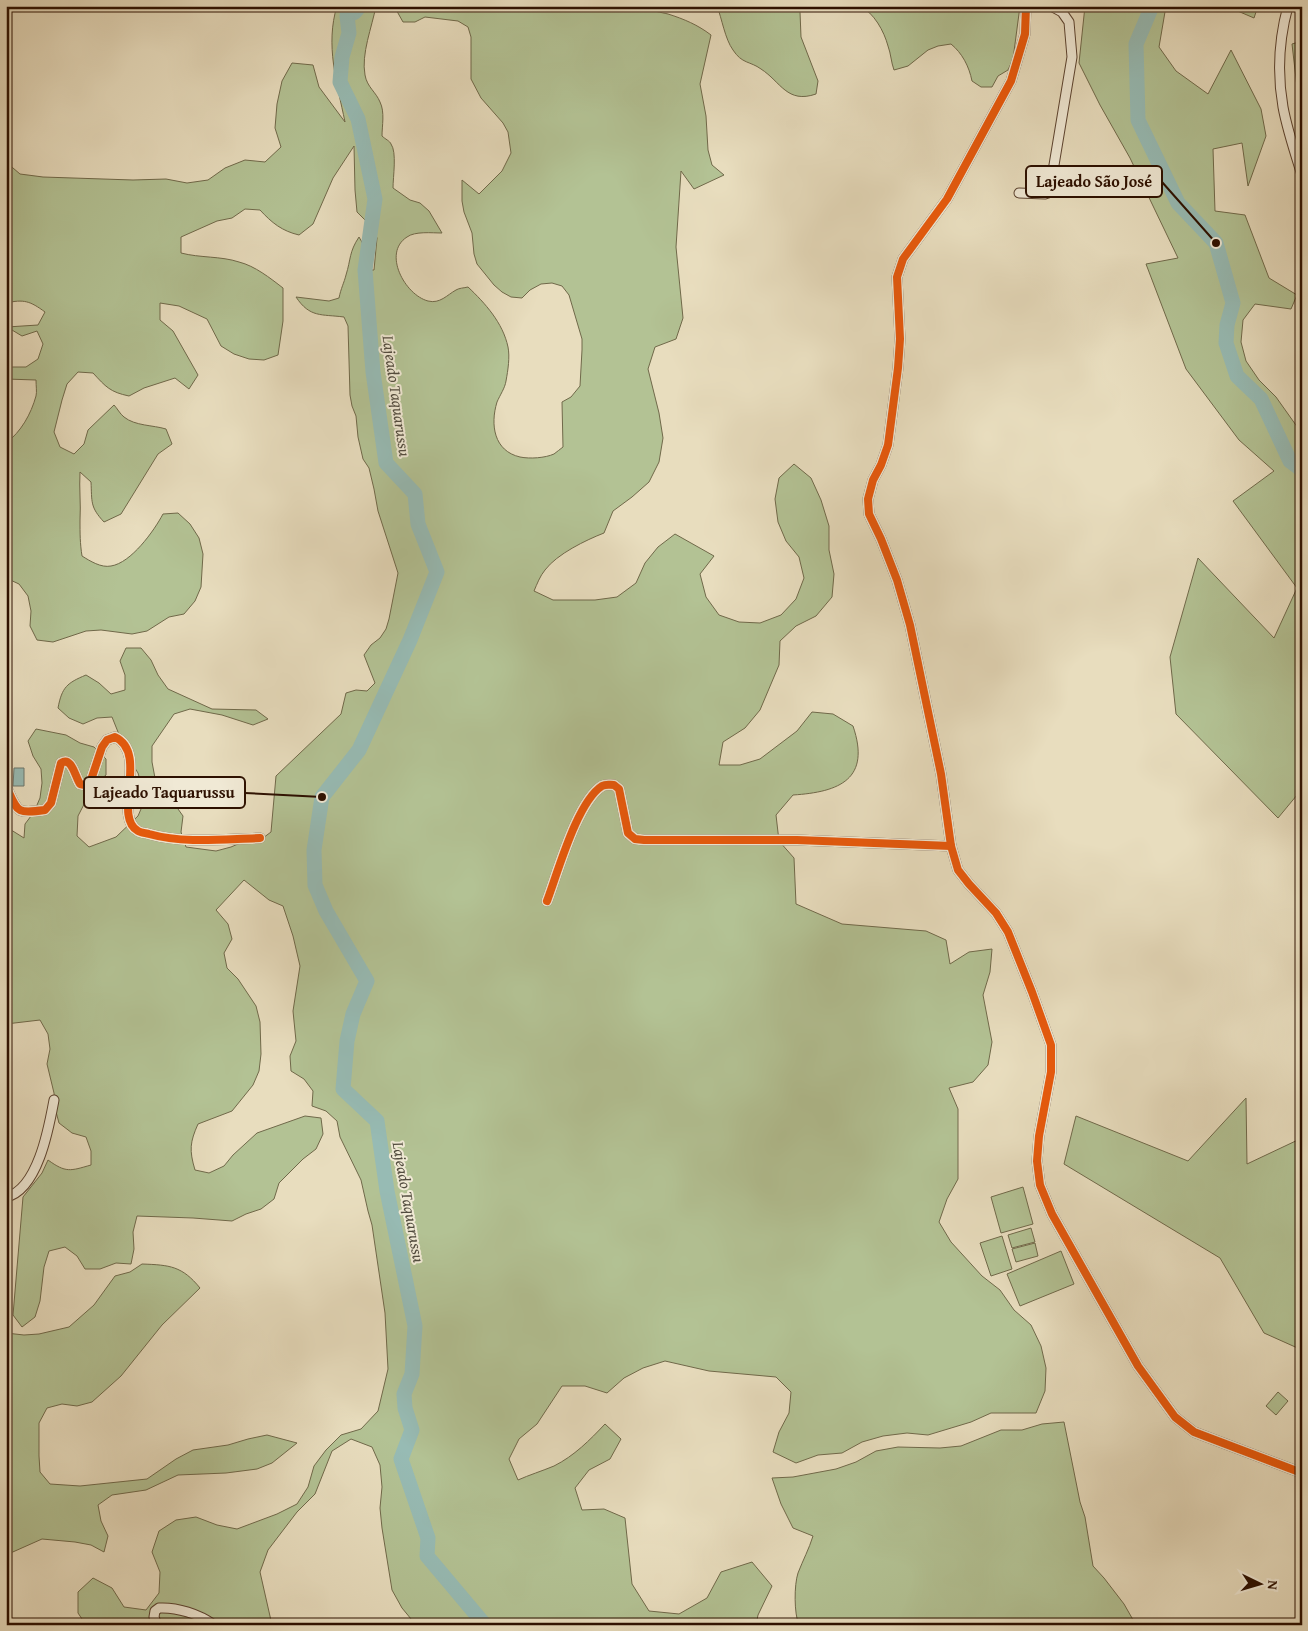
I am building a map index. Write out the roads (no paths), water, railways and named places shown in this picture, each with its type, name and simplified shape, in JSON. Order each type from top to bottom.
[{"type":"street","points":[[1026,6],[1025,34],[1011,81],[947,199],[903,259],[897,277],[900,339],[894,403],[888,445],[868,499],[869,514],[897,580],[910,625],[941,774],[951,846],[958,870],[996,913],[1008,932],[1051,1045],[1051,1072],[1039,1136],[1037,1161],[1040,1185],[1052,1214],[1138,1366],[1175,1417],[1194,1432],[1302,1473]]},
{"type":"street","points":[[1019,193],[1045,194],[1050,189],[1072,57],[1068,22],[1062,12],[1051,6]]},
{"type":"street","points":[[1288,6],[1282,25],[1279,66],[1283,108],[1302,175]]},
{"type":"street","points":[[6,786],[16,807],[21,811],[45,810],[51,803],[61,763],[67,761],[71,764],[76,779],[80,784],[90,783],[102,746],[107,740],[115,737],[122,740],[128,752],[131,770],[128,816],[132,825],[138,831],[167,839],[260,838]]},
{"type":"street","points":[[547,901],[579,814],[593,794],[604,785],[614,785],[619,789],[628,833],[635,839],[797,840],[951,846]]},
{"type":"street","points":[[6,1197],[12,1196],[25,1186],[33,1174],[48,1131],[54,1100]]},
{"type":"street","points":[[157,1625],[154,1617],[155,1611],[158,1608],[193,1614],[214,1625]]},
{"type":"water","points":[[14,768],[24,768],[24,786],[13,786]]},
{"type":"waterway","name":"Lajeado Taquarussu","points":[[360,6],[355,12],[347,16],[349,33],[342,57],[340,82],[358,119],[375,199],[365,270],[373,372],[386,463],[415,494],[418,524],[437,572],[410,640],[359,750],[322,797],[314,850],[315,885],[326,911],[367,981],[353,1014],[347,1041],[343,1089],[377,1121],[387,1191],[415,1326],[412,1374],[404,1394],[405,1408],[412,1430],[401,1459],[428,1538],[427,1556],[485,1625]]},
{"type":"waterway","points":[[1152,6],[1136,44],[1138,120],[1178,203],[1216,243],[1233,303],[1227,325],[1226,343],[1237,376],[1261,399],[1290,461],[1302,470]]},
{"type":"place","name":"Lajeado São José","points":[[1216,243]]},
{"type":"place","name":"Lajeado Taquarussu","points":[[322,797]]}]
